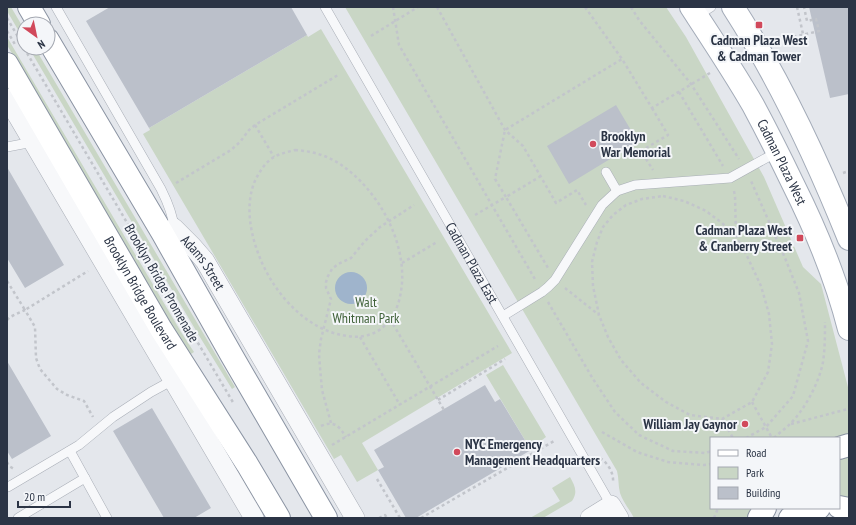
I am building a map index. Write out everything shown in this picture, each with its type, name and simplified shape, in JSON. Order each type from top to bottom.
[{"type":"main road","points":[[28,7],[34,16]]},
{"type":"main road","name":"Cadman Plaza West","points":[[732,7],[760,52],[790,107],[834,200],[849,239]]},
{"type":"main road","name":"Cadman Plaza West","points":[[700,10],[731,69],[768,133],[807,213],[826,257],[849,328]]},
{"type":"main road","name":"Adams Street","points":[[56,53],[168,231]]},
{"type":"main road","name":"Brooklyn Bridge Boulevard","points":[[7,64],[161,329],[244,458],[279,518]]},
{"type":"main road","points":[[168,231],[232,356],[326,518]]},
{"type":"main road","points":[[759,518],[764,509]]},
{"type":"main road","points":[[790,518],[815,509]]},
{"type":"street","points":[[7,98],[254,518]]},
{"type":"street","name":"Adams Street","points":[[168,231],[198,253],[211,270],[355,518]]},
{"type":"street","points":[[590,518],[615,512]]},
{"type":"lane","name":"Adams Street","points":[[56,7],[161,189],[171,211],[173,220],[168,231]]},
{"type":"lane","name":"Cadman Plaza East","points":[[325,7],[615,512]]},
{"type":"lane","points":[[7,147],[33,142]]},
{"type":"lane","points":[[503,316],[542,292],[555,280],[602,205],[617,191],[635,185],[730,178],[777,152]]},
{"type":"lane","points":[[606,172],[617,191]]},
{"type":"lane","points":[[7,486],[8,487],[70,451],[113,417],[151,392],[173,380]]},
{"type":"lane","points":[[70,451],[104,517]]},
{"type":"lane","points":[[18,518],[84,478]]},
{"type":"path","points":[[393,7],[399,45],[593,379],[615,412],[639,435],[673,451],[706,453],[710,451]]},
{"type":"path","points":[[371,36],[418,7]]},
{"type":"path","points":[[437,7],[505,130],[523,146],[556,202],[577,190]]},
{"type":"path","points":[[585,7],[622,59],[668,135],[641,152],[660,183]]},
{"type":"path","points":[[631,7],[639,20],[691,84],[746,169],[799,293],[808,341],[793,396],[766,427],[748,437]]},
{"type":"path","points":[[797,7],[804,34]]},
{"type":"path","points":[[776,41],[818,31],[816,19],[807,21],[804,7]]},
{"type":"path","name":"Brooklyn Bridge Promenade","points":[[7,18],[16,34]]},
{"type":"path","name":"Brooklyn Bridge Promenade","points":[[29,56],[237,409]]},
{"type":"path","points":[[599,315],[555,280],[495,179],[505,130],[622,59]]},
{"type":"path","points":[[652,108],[713,71]]},
{"type":"path","points":[[176,183],[231,150],[255,125],[338,75]]},
{"type":"path","points":[[679,92],[718,158]]},
{"type":"path","points":[[255,125],[274,157]]},
{"type":"path","points":[[294,150],[306,151],[318,154],[334,161],[346,169],[360,181],[378,203],[389,221],[396,239],[402,263],[400,298],[396,308],[386,324],[374,334],[360,337],[334,334],[323,330],[306,320],[274,286],[262,263],[253,238],[250,211],[253,188],[261,170],[274,157],[284,152],[294,150]]},
{"type":"path","points":[[843,173],[849,171]]},
{"type":"path","points":[[475,215],[540,176]]},
{"type":"path","points":[[730,178],[735,196],[736,236]]},
{"type":"path","points":[[663,196],[684,201],[706,211],[722,223],[736,236],[747,256],[761,286],[769,314],[772,344],[768,372],[752,402],[722,419],[690,415],[666,402],[641,383],[621,360],[608,337],[599,315],[593,286],[592,262],[597,242],[603,227],[613,215],[626,205],[642,199],[663,196]]},
{"type":"path","points":[[331,423],[324,402],[320,378],[319,354],[323,330],[331,299],[326,288],[328,276],[332,269],[338,264],[351,258],[372,233],[414,204]]},
{"type":"path","points":[[402,263],[437,242]]},
{"type":"path","points":[[7,320],[89,270]]},
{"type":"path","points":[[7,281],[35,327],[36,358],[40,368],[57,389],[67,395],[84,401],[93,417]]},
{"type":"path","points":[[390,319],[444,410]]},
{"type":"path","points":[[774,437],[790,424],[804,407],[818,379],[823,362],[825,322]]},
{"type":"path","points":[[360,337],[400,405]]},
{"type":"path","points":[[337,442],[498,346]]},
{"type":"path","points":[[438,400],[506,359]]},
{"type":"path","points":[[752,402],[772,437]]},
{"type":"path","points":[[790,424],[848,409]]},
{"type":"path","points":[[722,419],[731,437]]},
{"type":"path","points":[[323,425],[331,423],[337,426],[342,430],[346,437]]},
{"type":"path","points":[[602,432],[637,452],[668,462],[710,464]]},
{"type":"path","points":[[422,518],[554,441]]},
{"type":"path","points":[[377,479],[400,518]]},
{"type":"path","points":[[379,518],[385,515],[387,518]]},
{"type":"green space","points":[[7,7],[11,7],[16,16],[16,26],[7,11]]},
{"type":"green space","points":[[345,7],[666,7],[686,37],[764,177],[803,267],[821,284],[849,391],[849,436],[840,438],[710,437],[710,509],[752,509],[748,518],[634,518],[620,493],[617,471]]},
{"type":"green space","name":"Walt Whitman Park","points":[[321,29],[512,353],[362,443],[378,470],[357,482],[341,455],[334,459],[143,134],[150,130],[149,128],[307,35],[308,37]]},
{"type":"green space","points":[[7,37],[16,52],[16,56],[18,56],[194,352],[191,354],[177,335],[7,45]]},
{"type":"green space","points":[[34,56],[40,56],[235,387],[232,389]]},
{"type":"green space","points":[[503,365],[546,437],[542,440],[544,442],[531,450],[486,375]]},
{"type":"green space","points":[[849,456],[849,500],[840,498],[840,459]]},
{"type":"green space","points":[[570,477],[575,489],[575,495],[572,501],[543,518],[530,518],[560,501],[552,488]]},
{"type":"water","points":[[348,272],[354,272],[363,276],[367,288],[363,300],[354,304],[348,304],[339,300],[335,291],[335,285],[339,276]]},
{"type":"building","points":[[110,7],[291,7],[307,35],[149,128],[86,21]]},
{"type":"building","points":[[809,7],[849,7],[849,94],[830,98]]},
{"type":"building","name":"Brooklyn War Memorial","points":[[616,105],[638,142],[569,184],[547,146]]},
{"type":"building","points":[[7,167],[64,265],[25,288],[7,258]]},
{"type":"building","points":[[7,361],[51,436],[12,459],[7,451]]},
{"type":"building","name":"NYC Emergency Management Headquarters","points":[[485,385],[495,402],[500,399],[531,450],[416,518],[406,518],[378,470],[384,467],[374,450]]},
{"type":"building","points":[[152,408],[211,508],[194,518],[164,518],[113,431]]},
{"type":"place","name":"Cadman Plaza West & Cadman Tower","points":[[759,25]]},
{"type":"place","name":"Brooklyn War Memorial","points":[[593,144]]},
{"type":"place","name":"Cadman Plaza West & Cranberry Street","points":[[800,238]]},
{"type":"place","name":"William Jay Gaynor","points":[[745,424]]},
{"type":"place","name":"NYC Emergency Management Headquarters","points":[[457,452]]}]
